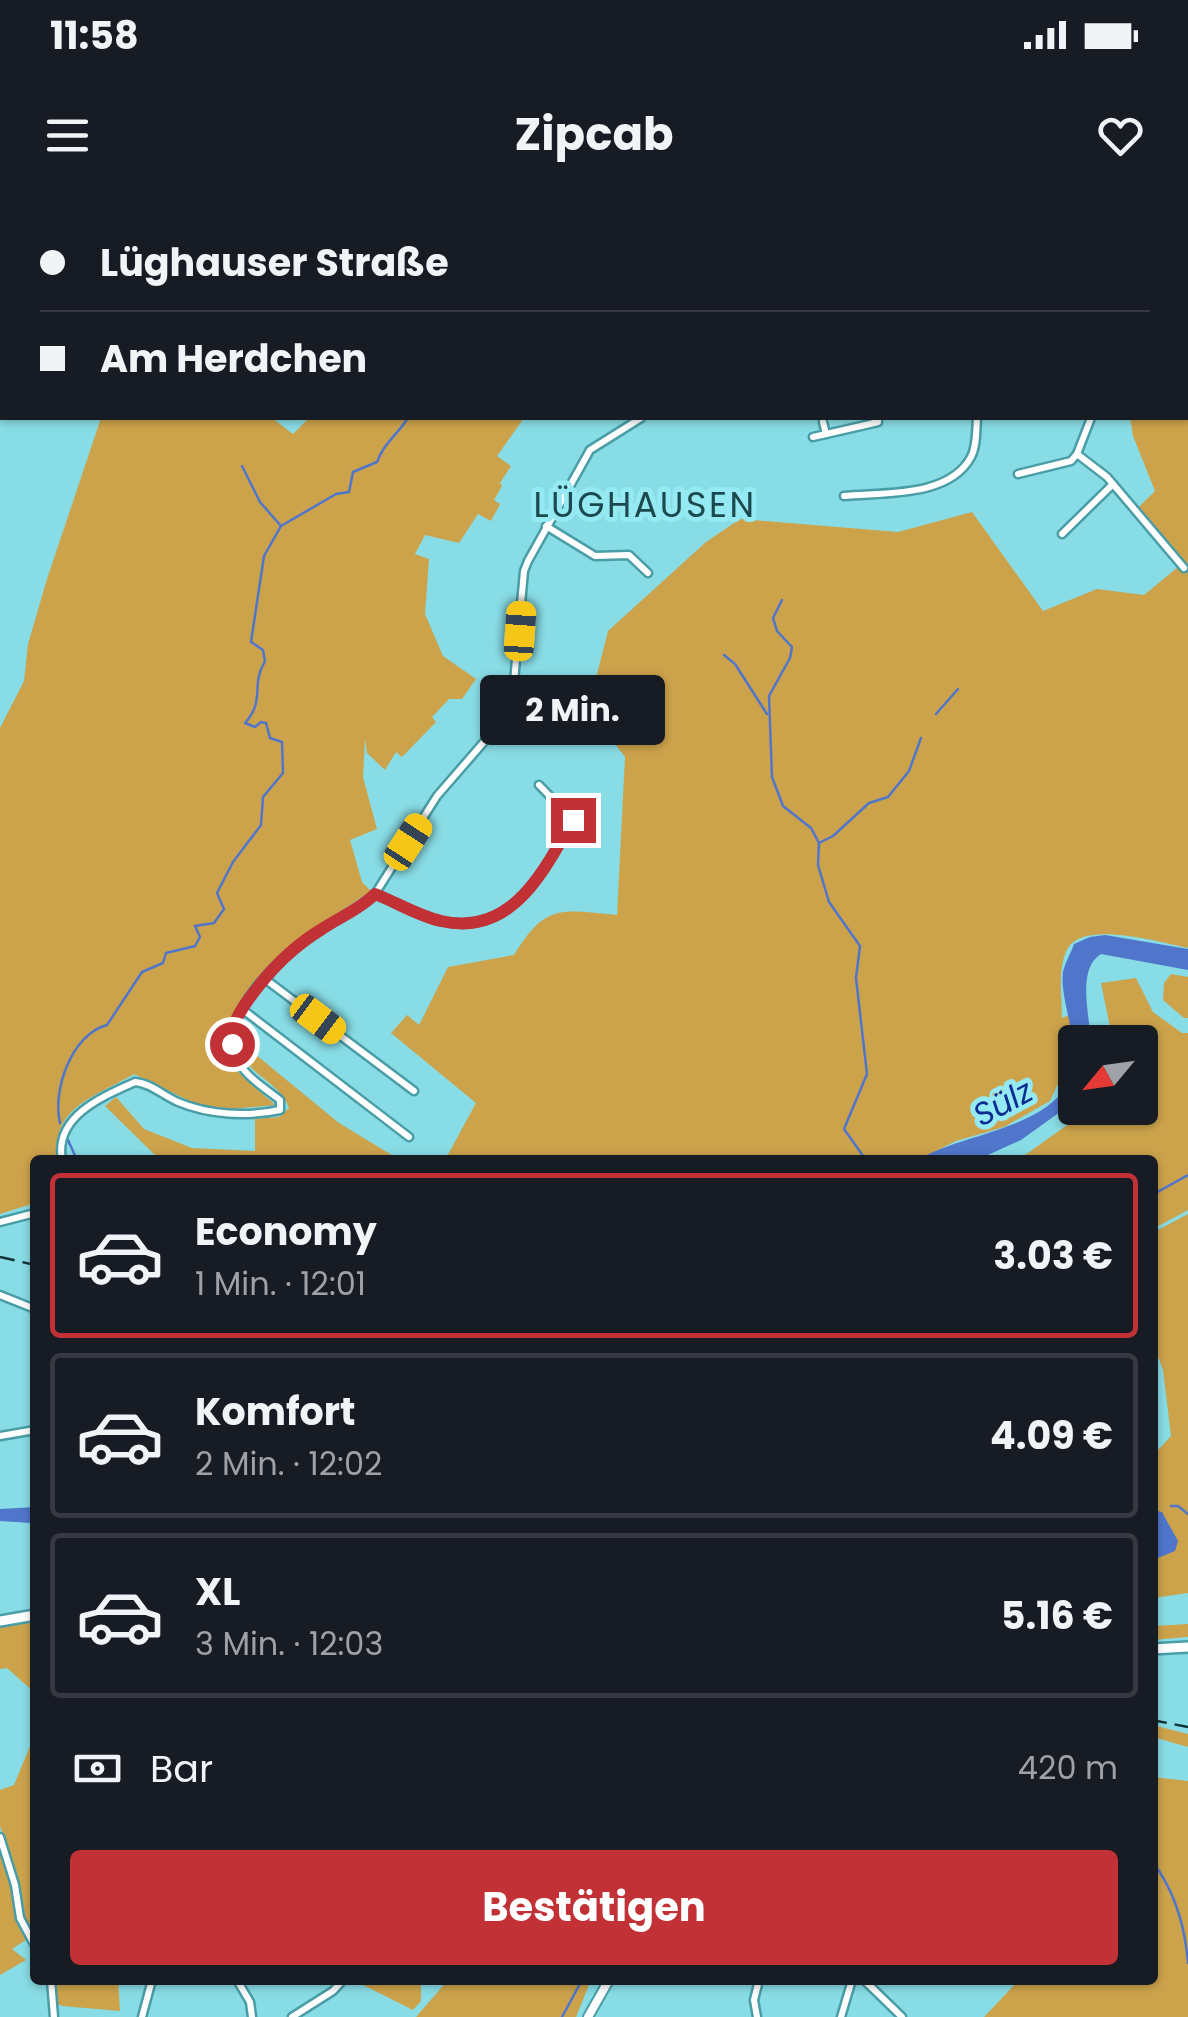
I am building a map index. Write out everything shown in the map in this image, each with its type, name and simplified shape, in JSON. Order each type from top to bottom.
[{"type":"main road","points":[[0,1621],[30,1616]]},
{"type":"main road","points":[[1158,1648],[1188,1646]]},
{"type":"street","points":[[62,1155],[62,1134],[68,1123],[135,1082],[203,1110],[227,1114],[280,1110],[280,1100],[237,1060],[231,1035],[242,1009],[297,947],[375,894],[437,796],[496,728],[512,704],[524,571],[590,450],[638,420]]},
{"type":"street","points":[[813,436],[878,420]]},
{"type":"street","points":[[844,496],[916,489],[952,478],[970,458],[977,420]]},
{"type":"street","points":[[1018,474],[1071,461],[1090,420]]},
{"type":"street","points":[[823,422],[826,434]]},
{"type":"street","points":[[1077,454],[1113,484],[1184,568]]},
{"type":"street","points":[[1062,534],[1113,484]]},
{"type":"street","points":[[546,526],[595,556],[630,555],[648,573]]},
{"type":"street","points":[[375,894],[450,923],[481,920],[510,910],[534,883],[573,820],[538,785]]},
{"type":"street","points":[[265,979],[414,1091]]},
{"type":"street","points":[[242,1009],[410,1137]]},
{"type":"street","points":[[0,1222],[30,1214]]},
{"type":"street","points":[[0,1295],[30,1307]]},
{"type":"street","points":[[0,1436],[30,1431]]},
{"type":"street","points":[[0,1838],[16,1884],[20,1918],[30,1937]]},
{"type":"street","points":[[51,1985],[54,2017]]},
{"type":"street","points":[[142,2017],[151,1985]]},
{"type":"street","points":[[240,1985],[250,2002],[252,2017]]},
{"type":"street","points":[[292,2017],[338,1985]]},
{"type":"street","points":[[588,2017],[606,1985]]},
{"type":"street","points":[[757,2017],[754,2000],[758,1985]]},
{"type":"street","points":[[841,2017],[851,1985]]},
{"type":"street","points":[[869,1985],[902,2017]]},
{"type":"shaded area","points":[[100,420],[275,420],[293,434],[307,420],[523,420],[497,456],[511,466],[500,483],[494,500],[500,504],[491,521],[478,514],[459,543],[425,535],[415,554],[429,559],[425,614],[443,656],[476,679],[462,699],[449,699],[432,717],[436,722],[402,757],[396,752],[385,770],[367,753],[365,739],[363,777],[377,829],[350,840],[362,882],[371,891],[274,962],[235,1010],[227,1035],[231,1060],[275,1105],[231,1109],[198,1105],[134,1074],[91,1097],[68,1116],[61,1127],[57,1155],[30,1155],[30,1205],[0,1214],[0,728],[24,681],[28,644]]},
{"type":"shaded area","points":[[1130,420],[1188,420],[1188,948],[1107,934],[1090,935],[1068,948],[1061,973],[1062,1018],[1069,1015],[1071,1025],[1058,1025],[1058,1083],[1050,1101],[1004,1127],[956,1141],[928,1155],[448,1155],[476,1103],[391,1033],[407,1015],[419,1025],[448,967],[514,955],[536,926],[556,914],[617,915],[625,757],[588,709],[608,631],[706,542],[740,519],[898,532],[972,512],[1043,611],[1097,589],[1144,595],[1184,562],[1137,509],[1155,491]]},
{"type":"shaded area","points":[[1171,974],[1188,977],[1188,1018],[1163,1000],[1164,983]]},
{"type":"shaded area","points":[[1136,978],[1153,1012],[1182,1033],[1188,1033],[1188,1210],[1158,1226],[1158,1155],[1025,1155],[1067,1125],[1158,1125],[1158,1025],[1110,1025],[1101,983]]},
{"type":"shaded area","points":[[238,1040],[339,1123],[392,1155],[155,1155],[105,1106],[116,1097],[144,1129],[192,1148],[255,1151],[255,1119],[279,1117],[289,1108],[240,1051]]},
{"type":"shaded area","points":[[1188,1214],[1188,1593],[1158,1597],[1158,1449],[1171,1436],[1158,1356],[1158,1230]]},
{"type":"shaded area","points":[[30,1623],[30,1689],[7,1668],[0,1669],[0,1627]]},
{"type":"shaded area","points":[[1188,1624],[1188,1637],[1158,1640],[1158,1626]]},
{"type":"shaded area","points":[[1158,1726],[1188,1734],[1188,1747],[1158,1738]]},
{"type":"shaded area","points":[[30,1746],[30,1932],[20,1885],[0,1826],[0,1790],[14,1785]]},
{"type":"shaded area","points":[[1158,1778],[1188,1781],[1188,2017],[984,2017],[1014,1985],[1158,1985]]},
{"type":"shaded area","points":[[0,1845],[13,1885],[19,1926],[26,1940],[12,1949],[26,1960],[0,1975]]},
{"type":"shaded area","points":[[55,1985],[118,1985],[120,2011],[58,2004]]},
{"type":"shaded area","points":[[363,1985],[421,1985],[421,2001],[413,2010]]},
{"type":"shaded area","points":[[444,1985],[589,1985],[576,2017],[416,2017]]},
{"type":"water","points":[[1105,935],[1188,949],[1188,970],[1101,954],[1093,961],[1087,982],[1089,1025],[1070,1025],[1063,980],[1074,944]]},
{"type":"water","points":[[1058,1096],[1058,1113],[1021,1140],[988,1155],[928,1155],[1017,1123]]},
{"type":"water","points":[[30,1507],[30,1523],[0,1521],[0,1509]]},
{"type":"water","points":[[1158,1511],[1178,1541],[1175,1551],[1158,1558]]},
{"type":"waterway","points":[[60,1123],[62,1080],[75,1051],[95,1030],[107,1025],[142,972],[163,963],[166,953],[195,946],[200,937],[195,926],[214,923],[224,909],[217,893],[233,862],[261,825],[263,797],[283,773],[282,742],[270,738],[266,723],[255,727],[245,723],[255,707],[258,678],[265,661],[263,650],[251,642],[264,556],[281,526],[336,494],[349,492],[353,472],[377,462],[406,420]]},
{"type":"waterway","points":[[242,466],[260,502],[281,526]]},
{"type":"waterway","points":[[782,600],[773,618],[777,631],[792,647],[769,696],[772,777],[783,806],[811,828],[819,843],[818,865],[829,902],[860,946],[856,978],[867,1074],[844,1129],[862,1155]]},
{"type":"waterway","points":[[724,655],[735,664],[767,714]]},
{"type":"waterway","points":[[936,714],[958,689]]},
{"type":"waterway","points":[[819,843],[833,836],[869,803],[888,797],[909,771],[921,738]]},
{"type":"waterway","points":[[68,1140],[75,1155]]},
{"type":"waterway","points":[[1158,1192],[1188,1175]]},
{"type":"waterway","points":[[1171,1506],[1188,1514]]},
{"type":"waterway","points":[[1158,1870],[1178,1909],[1188,1963]]},
{"type":"waterway","points":[[562,2017],[579,1985]]},
{"type":"railway","points":[[0,1257],[30,1264]]},
{"type":"railway","points":[[1158,1721],[1188,1727]]},
{"type":"district","name":"LÜGHAUSEN","points":[[645,505]]},
{"type":"route","points":[[232,1044],[232,1029],[258,986],[279,962],[320,930],[375,894],[450,923],[497,916],[510,910],[534,883],[573,820]]},
{"type":"water label","name":"Sülz","points":[[1003,1103]]}]
